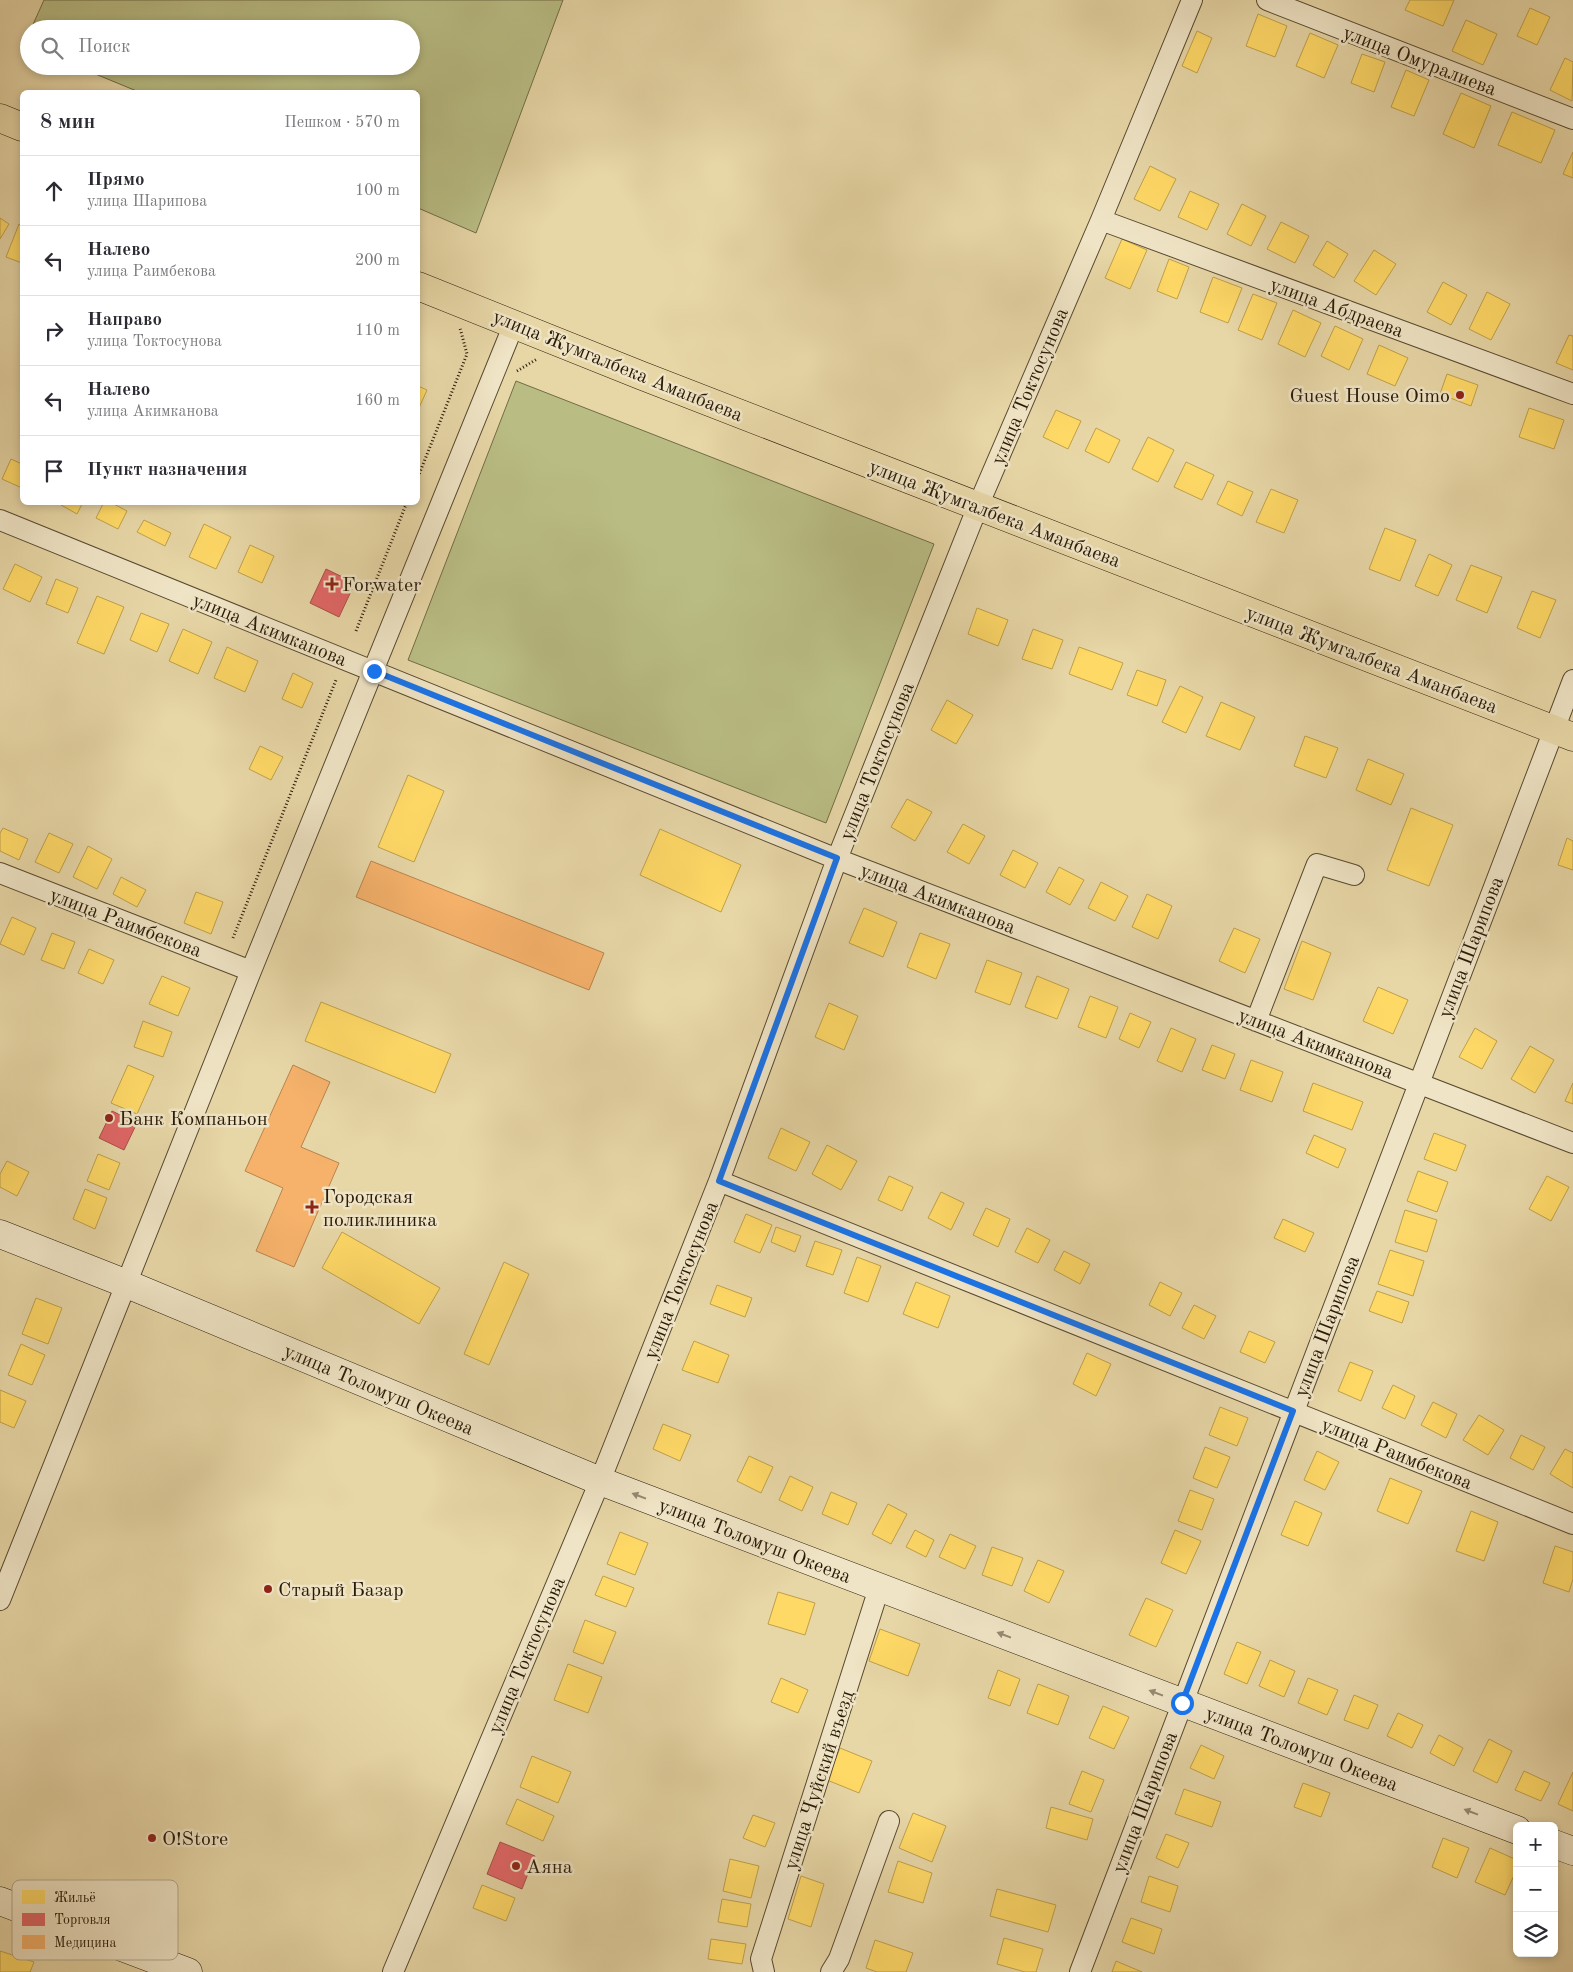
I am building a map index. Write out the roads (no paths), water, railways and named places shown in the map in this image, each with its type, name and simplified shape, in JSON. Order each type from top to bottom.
[{"type":"main road","points":[[0,118],[20,127]]},
{"type":"main road","name":"улица Жумгалбека Аманбаева","points":[[420,287],[1564,734]]},
{"type":"street","name":"улица Токтосунова","points":[[393,1972],[600,1481],[719,1181],[837,858],[978,506],[1101,220],[1192,0]]},
{"type":"street","name":"улица Омуралиева","points":[[1267,0],[1573,119]]},
{"type":"street","name":"улица Абдраева","points":[[1101,220],[1573,394]]},
{"type":"street","points":[[2,1591],[514,324]]},
{"type":"street","name":"улица Акимканова","points":[[0,520],[837,858],[1573,1143]]},
{"type":"street","name":"улица Шарипова","points":[[1080,1972],[1419,1082],[1564,734],[1573,680]]},
{"type":"street","points":[[1256,1021],[1317,864],[1354,875]]},
{"type":"street","name":"улица Раимбекова","points":[[0,873],[252,971]]},
{"type":"street","name":"улица Раимбекова","points":[[719,1181],[1573,1524]]},
{"type":"street","name":"улица Толомуш Океева","points":[[0,1234],[127,1284],[600,1481],[1513,1828]]},
{"type":"street","name":"улица Чуйский въезд","points":[[764,1972],[760,1959],[879,1588]]},
{"type":"street","points":[[831,1972],[839,1959],[889,1821]]},
{"type":"street","points":[[1558,1845],[1573,1851]]},
{"type":"street","points":[[0,1901],[12,1906]]},
{"type":"street","points":[[156,1960],[188,1972]]},
{"type":"place","name":"Guest House Oimo","points":[[1460,395]]},
{"type":"place","name":"Forwater","points":[[332,584]]},
{"type":"place","name":"Банк Компаньон","points":[[109,1118]]},
{"type":"place","name":"Городская поликлиника","points":[[312,1207]]},
{"type":"place","name":"Старый Базар","points":[[268,1589]]},
{"type":"place","name":"O!Store","points":[[152,1838]]},
{"type":"place","name":"Аяна","points":[[516,1866]]}]
